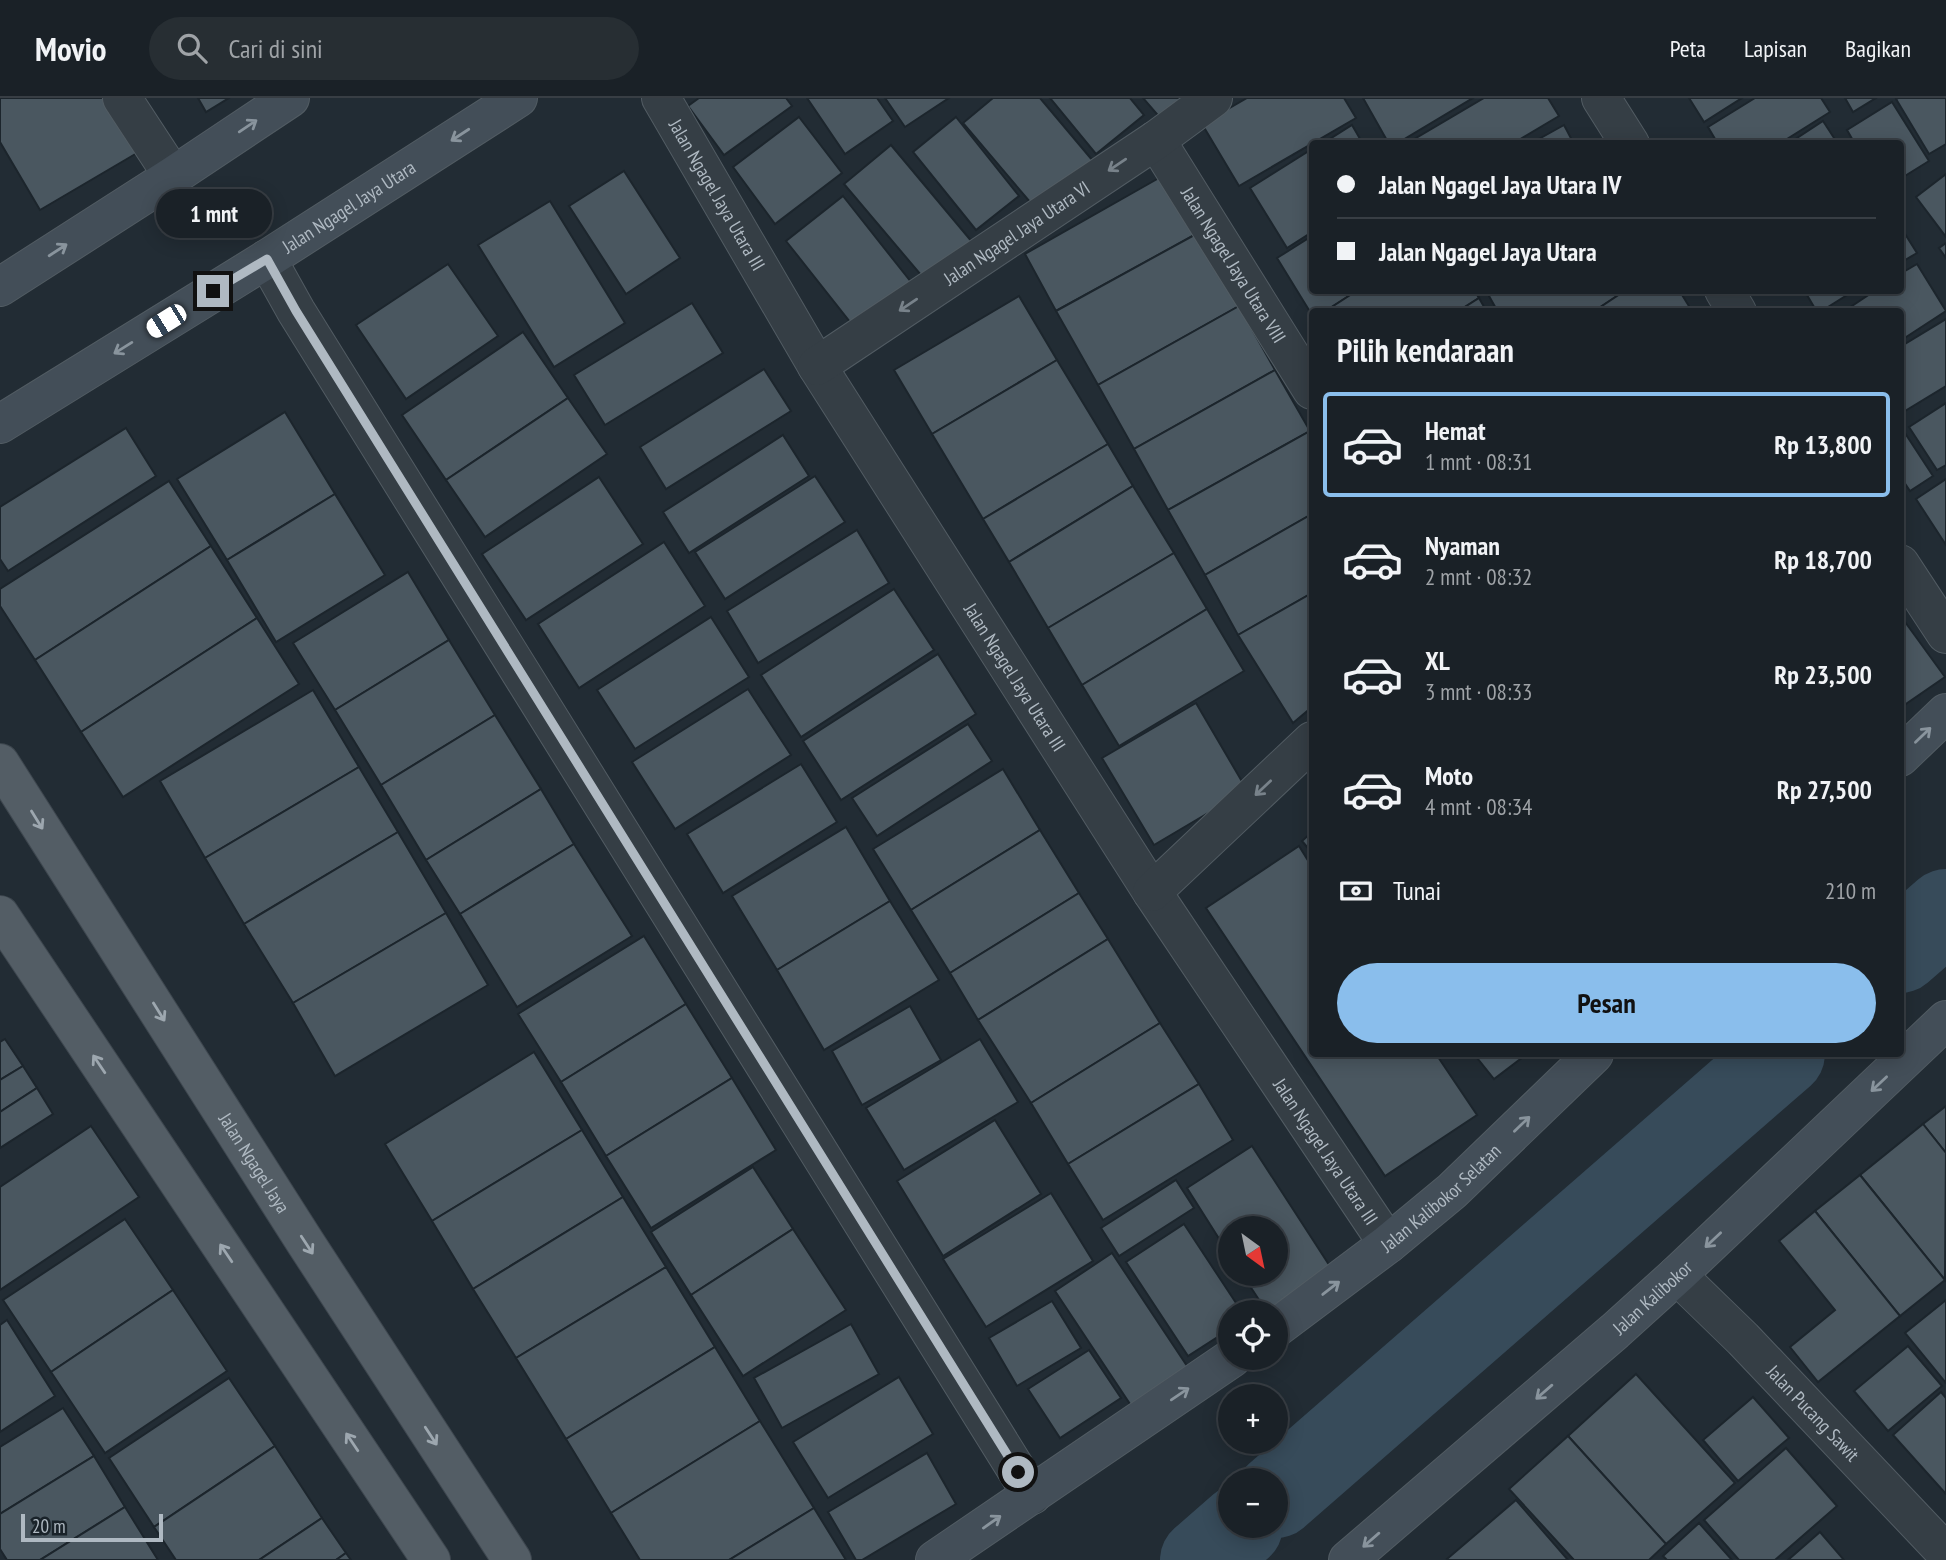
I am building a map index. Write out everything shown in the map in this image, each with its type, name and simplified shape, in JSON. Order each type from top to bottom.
[{"type":"main road","name":"Jalan Ngagel Jaya","points":[[0,763],[305,1242],[512,1560]]},
{"type":"main road","points":[[0,915],[431,1560]]},
{"type":"street","points":[[122,98],[173,176]]},
{"type":"street","points":[[0,287],[290,98]]},
{"type":"street","name":"Jalan Ngagel Jaya Utara","points":[[0,424],[267,259],[518,98]]},
{"type":"street","name":"Jalan Ngagel Jaya Utara III","points":[[661,98],[817,366],[1152,892],[1388,1244]]},
{"type":"street","name":"Jalan Ngagel Jaya Utara VI","points":[[817,366],[1156,140],[1213,98]]},
{"type":"street","points":[[1601,98],[1627,140]]},
{"type":"street","name":"Jalan Ngagel Jaya Utara VIII","points":[[1156,140],[1309,385]]},
{"type":"street","points":[[267,259],[296,311],[1032,1494]]},
{"type":"street","points":[[1904,570],[1946,634]]},
{"type":"street","points":[[1904,753],[1946,713]]},
{"type":"street","points":[[1152,892],[1309,744]]},
{"type":"street","name":"Jalan Kalibokor","points":[[1348,1560],[1615,1331],[1946,1020]]},
{"type":"street","name":"Jalan Kalibokor Selatan","points":[[1288,1320],[1388,1244],[1452,1191],[1591,1057]]},
{"type":"street","name":"Jalan Pucang Sawit","points":[[1677,1275],[1943,1543]]},
{"type":"street","points":[[936,1560],[1218,1368]]},
{"type":"building","points":[[0,98],[104,98],[137,153],[40,210],[0,142]]},
{"type":"building","points":[[198,98],[229,98],[206,112]]},
{"type":"building","points":[[699,98],[786,98],[792,106],[724,155],[688,106]]},
{"type":"building","points":[[807,98],[877,98],[893,121],[845,154]]},
{"type":"building","points":[[885,98],[949,98],[905,127]]},
{"type":"building","points":[[993,98],[1040,98],[1093,161],[1036,209],[963,123]]},
{"type":"building","points":[[1050,98],[1130,98],[1144,115],[1096,154]]},
{"type":"building","points":[[1143,98],[1188,98],[1162,120]]},
{"type":"building","points":[[1247,98],[1344,98],[1356,118],[1318,140],[1309,140],[1309,145],[1239,186],[1202,124]]},
{"type":"building","points":[[1363,98],[1473,98],[1403,140],[1387,140]]},
{"type":"building","points":[[1484,98],[1548,98],[1559,116],[1519,140],[1413,140]]},
{"type":"building","points":[[1689,98],[1742,98],[1704,122]]},
{"type":"building","points":[[1755,98],[1821,98],[1830,112],[1785,140],[1716,140],[1708,127]]},
{"type":"building","points":[[1845,98],[1876,98],[1853,112]]},
{"type":"building","points":[[1946,98],[1946,144],[1929,154],[1896,99]]},
{"type":"building","points":[[1892,102],[1929,161],[1904,177],[1904,140],[1853,140],[1847,130]]},
{"type":"building","points":[[799,117],[842,173],[775,224],[733,167]]},
{"type":"building","points":[[956,117],[1019,196],[976,230],[913,152]]},
{"type":"building","points":[[1823,121],[1835,140],[1794,140]]},
{"type":"building","points":[[1352,125],[1361,140],[1328,140]]},
{"type":"building","points":[[1564,125],[1572,140],[1537,140]]},
{"type":"building","points":[[891,145],[978,249],[932,288],[844,184]]},
{"type":"building","points":[[1309,151],[1309,234],[1287,248],[1250,188]]},
{"type":"building","points":[[624,171],[680,258],[626,294],[569,206]]},
{"type":"building","points":[[1166,174],[1198,233],[1056,311],[1025,254]]},
{"type":"building","points":[[1946,174],[1946,237],[1916,197]]},
{"type":"building","points":[[843,196],[915,287],[858,332],[786,241]]},
{"type":"building","points":[[550,201],[625,323],[554,367],[478,245]]},
{"type":"building","points":[[1904,232],[1917,253],[1904,261]]},
{"type":"building","points":[[1198,233],[1239,306],[1098,385],[1056,311]]},
{"type":"building","points":[[1309,238],[1309,294],[1352,294],[1330,308],[1309,308],[1309,310],[1277,258]]},
{"type":"building","points":[[1946,243],[1946,258],[1939,248]]},
{"type":"building","points":[[448,264],[498,336],[406,399],[356,325]]},
{"type":"building","points":[[1917,264],[1946,311],[1904,338],[1904,308],[1849,308],[1870,294],[1904,294],[1904,272]]},
{"type":"building","points":[[1352,294],[1476,294],[1479,298],[1463,308],[1330,308]]},
{"type":"building","points":[[1620,294],[1599,308],[1496,308],[1489,296]]},
{"type":"building","points":[[1620,294],[1681,294],[1690,308],[1599,308]]},
{"type":"building","points":[[1806,294],[1849,294],[1826,308],[1815,308]]},
{"type":"building","points":[[1019,296],[1057,360],[932,434],[894,370]]},
{"type":"building","points":[[1479,298],[1485,308],[1463,308]]},
{"type":"building","points":[[692,303],[723,353],[605,425],[574,375]]},
{"type":"building","points":[[1239,306],[1275,370],[1134,449],[1098,385]]},
{"type":"building","points":[[1946,319],[1946,386],[1904,412],[1904,345]]},
{"type":"building","points":[[523,332],[568,398],[446,480],[402,415]]},
{"type":"building","points":[[1057,360],[1108,444],[983,519],[932,434]]},
{"type":"building","points":[[764,369],[791,411],[666,489],[640,447]]},
{"type":"building","points":[[1275,370],[1309,429],[1168,510],[1134,449]]},
{"type":"building","points":[[568,398],[607,454],[485,537],[446,480]]},
{"type":"building","points":[[1946,403],[1946,465],[1937,470],[1909,427]]},
{"type":"building","points":[[285,412],[335,494],[227,560],[177,479]]},
{"type":"building","points":[[126,428],[156,476],[8,571],[0,559],[0,507]]},
{"type":"building","points":[[1309,432],[1309,516],[1205,575],[1168,510]]},
{"type":"building","points":[[1904,432],[1933,476],[1910,491],[1904,482]]},
{"type":"building","points":[[783,435],[809,476],[689,553],[663,512]]},
{"type":"building","points":[[1108,444],[1133,486],[1009,562],[983,519]]},
{"type":"building","points":[[815,476],[845,522],[725,599],[695,552]]},
{"type":"building","points":[[599,477],[643,544],[526,620],[482,554]]},
{"type":"building","points":[[1946,479],[1946,545],[1916,499]]},
{"type":"building","points":[[169,481],[211,546],[35,660],[0,606],[0,589]]},
{"type":"building","points":[[1133,486],[1174,553],[1048,628],[1009,562]]},
{"type":"building","points":[[335,494],[385,575],[276,642],[227,560]]},
{"type":"building","points":[[1309,516],[1309,595],[1238,635],[1205,575]]},
{"type":"building","points":[[857,530],[889,583],[758,663],[727,611]]},
{"type":"building","points":[[664,542],[705,606],[579,688],[538,624]]},
{"type":"building","points":[[211,546],[257,618],[81,732],[35,660]]},
{"type":"building","points":[[1174,553],[1207,609],[1082,685],[1048,628]]},
{"type":"building","points":[[408,572],[449,640],[335,710],[293,643]]},
{"type":"building","points":[[894,589],[934,650],[801,737],[761,675]]},
{"type":"building","points":[[1309,595],[1309,710],[1293,723],[1238,635]]},
{"type":"building","points":[[1207,609],[1244,671],[1119,746],[1082,685]]},
{"type":"building","points":[[711,617],[749,677],[635,749],[597,690]]},
{"type":"building","points":[[257,618],[299,684],[123,797],[81,732]]},
{"type":"building","points":[[1904,621],[1945,677],[1904,705]]},
{"type":"building","points":[[449,640],[495,715],[381,785],[335,710]]},
{"type":"building","points":[[938,654],[976,714],[841,800],[803,741]]},
{"type":"building","points":[[748,689],[791,755],[675,829],[632,762]]},
{"type":"building","points":[[313,690],[359,767],[205,858],[160,781]]},
{"type":"building","points":[[1196,703],[1247,790],[1154,845],[1102,758]]},
{"type":"building","points":[[495,715],[541,789],[426,860],[381,785]]},
{"type":"building","points":[[968,724],[992,761],[877,836],[852,798]]},
{"type":"building","points":[[801,764],[837,822],[723,893],[687,834]]},
{"type":"building","points":[[359,767],[398,832],[244,924],[205,858]]},
{"type":"building","points":[[1003,769],[1040,830],[911,910],[873,849]]},
{"type":"building","points":[[541,789],[574,844],[460,914],[426,860]]},
{"type":"building","points":[[846,827],[890,901],[777,970],[732,896]]},
{"type":"building","points":[[1040,830],[1079,893],[950,973],[911,910]]},
{"type":"building","points":[[398,832],[446,913],[293,1003],[244,924]]},
{"type":"building","points":[[1309,835],[1309,849],[1302,841]]},
{"type":"building","points":[[574,844],[632,936],[517,1007],[460,914]]},
{"type":"building","points":[[1299,846],[1309,862],[1309,1057],[1438,1057],[1477,1115],[1385,1176],[1206,908]]},
{"type":"building","points":[[1079,893],[1108,939],[978,1020],[950,973]]},
{"type":"building","points":[[890,901],[939,980],[824,1050],[777,970]]},
{"type":"building","points":[[446,913],[488,985],[335,1076],[293,1003]]},
{"type":"building","points":[[644,936],[686,1004],[561,1082],[518,1014]]},
{"type":"building","points":[[1108,939],[1160,1023],[1031,1103],[978,1020]]},
{"type":"building","points":[[686,1004],[732,1078],[606,1156],[561,1082]]},
{"type":"building","points":[[910,1006],[941,1060],[862,1105],[832,1051]]},
{"type":"building","points":[[1160,1023],[1199,1084],[1068,1164],[1031,1103]]},
{"type":"building","points":[[5,1039],[23,1066],[0,1080],[0,1042]]},
{"type":"building","points":[[980,1039],[1018,1102],[904,1170],[866,1108]]},
{"type":"building","points":[[534,1052],[582,1130],[432,1221],[385,1144]]},
{"type":"building","points":[[1476,1057],[1523,1057],[1494,1079]]},
{"type":"building","points":[[23,1066],[37,1088],[0,1112],[0,1080]]},
{"type":"building","points":[[732,1078],[776,1150],[651,1228],[606,1156]]},
{"type":"building","points":[[1199,1084],[1233,1140],[1103,1220],[1068,1164]]},
{"type":"building","points":[[37,1088],[53,1114],[0,1148],[0,1112]]},
{"type":"building","points":[[1946,1106],[1946,1153],[1923,1124]]},
{"type":"building","points":[[995,1120],[1041,1194],[943,1256],[897,1181]]},
{"type":"building","points":[[1923,1124],[1946,1153],[1945,1280],[1860,1175]]},
{"type":"building","points":[[91,1126],[139,1197],[0,1290],[0,1187]]},
{"type":"building","points":[[582,1130],[623,1197],[473,1289],[432,1221]]},
{"type":"building","points":[[1252,1146],[1335,1274],[1288,1300],[1259,1300],[1250,1286],[1288,1286],[1288,1216],[1218,1216],[1218,1237],[1187,1188]]},
{"type":"building","points":[[753,1167],[793,1229],[691,1295],[651,1232]]},
{"type":"building","points":[[1860,1175],[1945,1280],[1900,1316],[1815,1211]]},
{"type":"building","points":[[1176,1180],[1194,1208],[1119,1256],[1101,1228]]},
{"type":"building","points":[[1051,1193],[1093,1261],[986,1327],[943,1259]]},
{"type":"building","points":[[623,1197],[666,1267],[516,1358],[473,1289]]},
{"type":"building","points":[[1815,1211],[1900,1316],[1818,1382],[1790,1347],[1835,1310],[1779,1241]]},
{"type":"building","points":[[125,1219],[173,1290],[51,1372],[3,1300]]},
{"type":"building","points":[[1184,1224],[1218,1276],[1218,1286],[1225,1286],[1234,1300],[1218,1300],[1218,1337],[1188,1356],[1126,1262]]},
{"type":"building","points":[[793,1229],[846,1310],[743,1376],[691,1295]]},
{"type":"building","points":[[1112,1253],[1195,1378],[1138,1416],[1055,1291]]},
{"type":"building","points":[[666,1267],[715,1347],[566,1439],[516,1358]]},
{"type":"building","points":[[173,1290],[227,1371],[105,1453],[51,1372]]},
{"type":"building","points":[[1946,1300],[1946,1383],[1905,1333]]},
{"type":"building","points":[[1052,1301],[1081,1348],[1017,1386],[989,1338]]},
{"type":"building","points":[[7,1320],[55,1396],[0,1432],[0,1325]]},
{"type":"building","points":[[851,1324],[879,1374],[782,1428],[754,1378]]},
{"type":"building","points":[[1908,1346],[1942,1386],[1888,1431],[1854,1391]]},
{"type":"building","points":[[715,1347],[760,1421],[611,1513],[566,1439]]},
{"type":"building","points":[[1089,1350],[1121,1398],[1060,1438],[1028,1389]]},
{"type":"building","points":[[1636,1374],[1735,1483],[1666,1544],[1568,1436]]},
{"type":"building","points":[[899,1377],[933,1434],[828,1498],[793,1442]]},
{"type":"building","points":[[229,1378],[275,1446],[154,1527],[109,1458]]},
{"type":"building","points":[[1941,1392],[1946,1398],[1946,1494],[1893,1435]]},
{"type":"building","points":[[1753,1397],[1789,1438],[1738,1481],[1703,1440]]},
{"type":"building","points":[[63,1408],[94,1456],[0,1514],[0,1447]]},
{"type":"building","points":[[760,1421],[814,1508],[729,1560],[640,1560],[611,1513]]},
{"type":"building","points":[[1568,1436],[1666,1544],[1649,1560],[1574,1560],[1509,1489]]},
{"type":"building","points":[[275,1446],[322,1518],[259,1560],[176,1560],[154,1527]]},
{"type":"building","points":[[1786,1448],[1837,1506],[1775,1560],[1739,1560],[1704,1520]]},
{"type":"building","points":[[927,1453],[956,1504],[862,1560],[856,1560],[828,1512]]},
{"type":"building","points":[[94,1456],[125,1507],[40,1560],[7,1560],[0,1549],[0,1514]]},
{"type":"building","points":[[1516,1500],[1568,1560],[1447,1559]]},
{"type":"building","points":[[125,1507],[158,1560],[40,1560]]},
{"type":"building","points":[[814,1508],[846,1560],[729,1560]]},
{"type":"building","points":[[322,1518],[346,1553],[336,1560],[259,1560]]},
{"type":"building","points":[[1699,1523],[1732,1560],[1667,1560],[1663,1556]]},
{"type":"building","points":[[1820,1532],[1844,1560],[1788,1560]]},
{"type":"building","points":[[346,1553],[351,1560],[336,1560]]},
{"type":"waterway","points":[[1904,948],[1946,911]]},
{"type":"waterway","points":[[1288,1486],[1780,1057]]},
{"type":"waterway","points":[[1202,1560],[1227,1538]]},
{"type":"route","points":[[213,291],[267,259],[296,311],[1018,1472]]}]
